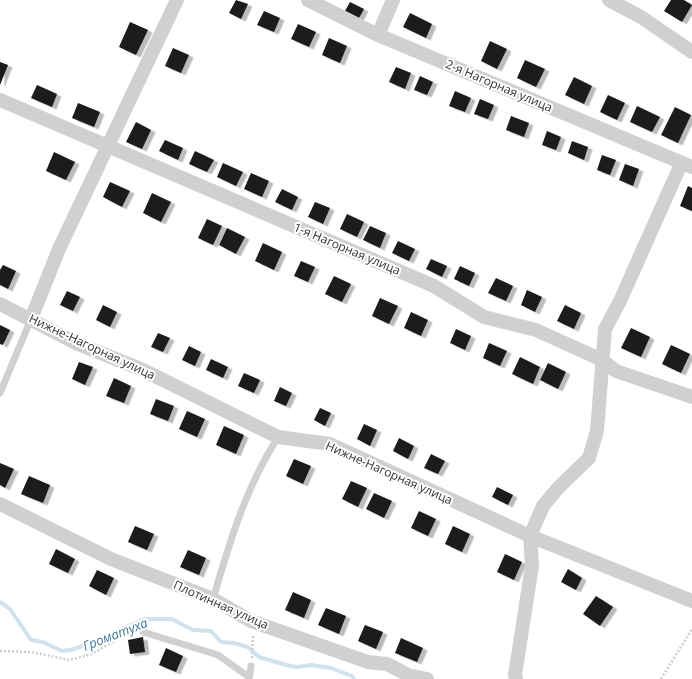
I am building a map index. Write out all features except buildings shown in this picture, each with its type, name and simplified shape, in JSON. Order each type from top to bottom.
[{"type":"street","points":[[31,319],[59,249],[177,0]]},
{"type":"street","name":"2-я Нагорная улица","points":[[308,0],[378,35],[687,165]]},
{"type":"street","points":[[378,35],[393,0]]},
{"type":"street","points":[[609,0],[641,17],[692,52]]},
{"type":"street","name":"1-я Нагорная улица","points":[[0,100],[434,286],[484,317],[536,330],[602,360],[616,371],[692,397]]},
{"type":"street","points":[[516,679],[515,675],[532,566],[530,536],[544,506],[588,458],[597,431],[605,329],[687,165]]},
{"type":"street","name":"Нижне-Нагорная улица","points":[[0,304],[78,344],[141,369],[278,437],[330,444],[530,536],[692,601]]},
{"type":"street","name":"Плотинная улица","points":[[0,504],[111,559],[213,599],[251,621],[368,662],[387,664],[408,674],[427,679]]},
{"type":"lane","points":[[0,393],[31,319]]},
{"type":"lane","points":[[213,599],[235,524],[261,464],[278,437]]},
{"type":"lane","points":[[144,632],[218,655],[249,678],[251,666]]},
{"type":"path","points":[[661,679],[692,629]]},
{"type":"path","points":[[0,651],[31,652],[70,660],[92,654],[129,632],[144,632]]},
{"type":"path","points":[[251,666],[252,635]]},
{"type":"waterway","name":"Громатуха","points":[[0,602],[10,609],[31,640],[43,642],[62,651],[75,649],[145,619],[172,619],[193,630],[211,631],[221,642],[234,643],[248,647],[259,657],[297,667],[311,665],[331,668],[352,676],[354,679]]}]
